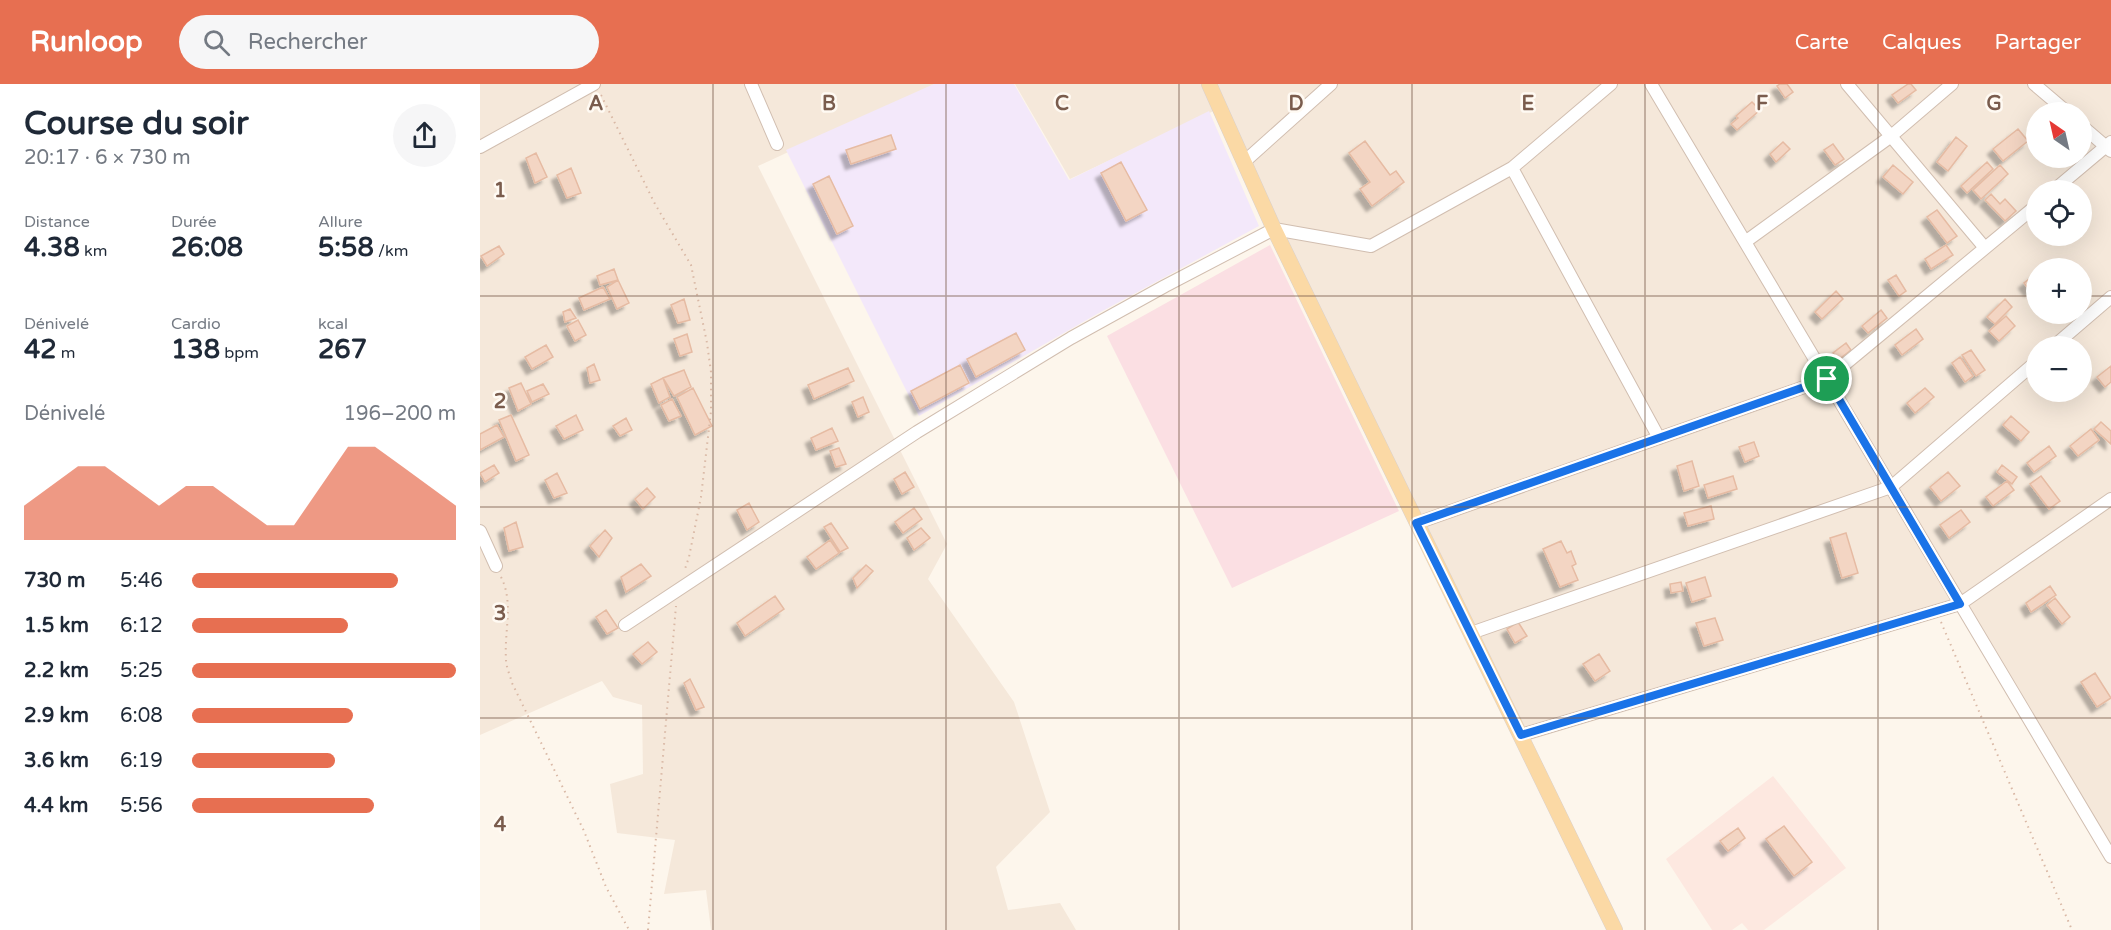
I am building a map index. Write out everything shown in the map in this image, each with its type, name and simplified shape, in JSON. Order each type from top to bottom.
[{"type":"main road","points":[[1209,84],[1274,229],[1615,930]]},
{"type":"street","points":[[751,84],[777,144]]},
{"type":"street","points":[[1244,162],[1332,84]]},
{"type":"street","points":[[625,625],[916,432],[1071,338],[1274,229],[1371,246],[1512,168],[1611,84]]},
{"type":"street","points":[[1651,84],[2111,857]]},
{"type":"street","points":[[1847,84],[1985,248]]},
{"type":"street","points":[[1745,242],[1890,137],[1952,84]]},
{"type":"street","points":[[2034,84],[2055,102]]},
{"type":"street","points":[[480,147],[597,89]]},
{"type":"street","points":[[2066,180],[2109,146],[2092,133]]},
{"type":"street","points":[[1512,168],[1659,438]]},
{"type":"street","points":[[1416,523],[1827,379],[2026,214]]},
{"type":"street","points":[[2066,336],[2111,297]]},
{"type":"street","points":[[1471,633],[1891,487],[2026,370]]},
{"type":"street","points":[[1521,735],[1960,604],[2111,500]]},
{"type":"street","points":[[480,531],[496,566]]},
{"type":"path","points":[[597,89],[655,204],[691,266],[711,372],[711,411],[701,498],[689,557],[678,590],[648,930]]},
{"type":"path","points":[[496,566],[505,584],[507,599],[506,661],[512,683],[579,821],[606,887],[629,930]]},
{"type":"path","points":[[1937,611],[2072,930]]},
{"type":"shaded area","points":[[480,84],[935,84],[758,166],[947,544],[928,579],[1014,702],[1050,812],[996,867],[1008,910],[1060,903],[1076,930],[711,930],[706,890],[664,894],[675,840],[617,833],[610,784],[643,774],[642,705],[613,697],[602,681],[480,735]]},
{"type":"shaded area","points":[[934,84],[1014,84],[1069,180],[1209,111],[1259,226],[1097,314],[919,416],[786,150]]},
{"type":"shaded area","points":[[1015,84],[2111,84],[2111,853],[1960,597],[1525,732],[1222,107],[1070,179]]},
{"type":"shaded area","points":[[1270,245],[1399,511],[1232,588],[1107,336]]},
{"type":"shaded area","points":[[1773,776],[1846,868],[1764,930],[1748,930],[1742,923],[1732,930],[1712,930],[1666,859]]},
{"type":"building","points":[[1787,84],[1793,92],[1785,98],[1777,86]]},
{"type":"building","points":[[1908,84],[1916,90],[1898,103],[1892,95]]},
{"type":"building","points":[[1752,102],[1760,110],[1737,130],[1731,124],[1738,118],[1736,116]]},
{"type":"building","points":[[2018,129],[2026,139],[2026,143],[2003,161],[1993,149]]},
{"type":"building","points":[[891,135],[896,149],[851,164],[846,150]]},
{"type":"building","points":[[1956,137],[1967,146],[1948,171],[1937,162]]},
{"type":"building","points":[[1365,141],[1390,175],[1396,171],[1404,182],[1372,206],[1360,189],[1370,182],[1349,153]]},
{"type":"building","points":[[1783,142],[1790,149],[1776,162],[1770,154]]},
{"type":"building","points":[[1833,144],[1844,159],[1835,165],[1824,150]]},
{"type":"building","points":[[536,153],[547,177],[535,183],[526,158]]},
{"type":"building","points":[[1121,162],[1147,210],[1126,221],[1101,173]]},
{"type":"building","points":[[1987,162],[1993,169],[1967,193],[1961,186]]},
{"type":"building","points":[[1893,165],[1913,182],[1903,194],[1883,177]]},
{"type":"building","points":[[2000,165],[2008,174],[1981,199],[1973,190]]},
{"type":"building","points":[[571,168],[581,193],[567,198],[557,175]]},
{"type":"building","points":[[829,176],[853,226],[837,234],[813,184]]},
{"type":"building","points":[[1991,194],[2000,204],[2005,199],[2016,211],[2005,221],[1985,200]]},
{"type":"building","points":[[1937,210],[1957,236],[1947,243],[1927,217]]},
{"type":"building","points":[[1946,245],[1953,255],[1931,269],[1925,259]]},
{"type":"building","points":[[499,246],[504,254],[487,266],[481,256]]},
{"type":"building","points":[[614,269],[618,280],[600,285],[597,276]]},
{"type":"building","points":[[1896,275],[1906,291],[1899,296],[1888,280]]},
{"type":"building","points":[[618,280],[629,303],[617,309],[607,287]]},
{"type":"building","points":[[603,287],[610,299],[584,310],[579,298]]},
{"type":"building","points":[[1836,291],[1843,299],[1822,319],[1815,312]]},
{"type":"building","points":[[684,299],[690,320],[678,323],[671,305]]},
{"type":"building","points":[[2005,299],[2012,307],[1995,324],[1987,317]]},
{"type":"building","points":[[570,309],[576,318],[565,322],[563,312]]},
{"type":"building","points":[[1881,310],[1887,318],[1868,333],[1862,326]]},
{"type":"building","points":[[2006,316],[2015,326],[1999,341],[1989,331]]},
{"type":"building","points":[[578,320],[586,335],[575,341],[567,326]]},
{"type":"building","points":[[1916,329],[1923,339],[1902,355],[1895,345]]},
{"type":"building","points":[[1016,333],[1025,350],[976,377],[967,359]]},
{"type":"building","points":[[687,334],[692,352],[680,356],[674,339]]},
{"type":"building","points":[[1846,343],[1851,350],[1838,360],[1833,353]]},
{"type":"building","points":[[546,345],[553,357],[532,369],[525,357]]},
{"type":"building","points":[[1971,350],[1985,370],[1976,376],[1962,355]]},
{"type":"building","points":[[1960,357],[1973,376],[1965,382],[1952,363]]},
{"type":"building","points":[[594,364],[600,380],[590,383],[587,368]]},
{"type":"building","points":[[960,365],[969,383],[920,409],[911,391]]},
{"type":"building","points":[[2111,366],[2111,382],[2105,387],[2097,377]]},
{"type":"building","points":[[848,368],[854,381],[814,399],[808,385]]},
{"type":"building","points":[[684,370],[691,387],[674,396],[663,378]]},
{"type":"building","points":[[663,378],[670,397],[659,403],[651,384]]},
{"type":"building","points":[[521,383],[531,404],[518,411],[509,388]]},
{"type":"building","points":[[543,384],[549,394],[532,402],[527,391]]},
{"type":"building","points":[[693,388],[712,426],[695,435],[677,397]]},
{"type":"building","points":[[1925,388],[1934,397],[1915,413],[1907,403]]},
{"type":"building","points":[[863,397],[869,412],[858,417],[852,402]]},
{"type":"building","points":[[672,399],[681,416],[669,421],[661,405]]},
{"type":"building","points":[[511,415],[529,455],[516,461],[499,420]]},
{"type":"building","points":[[576,415],[583,430],[564,439],[556,426]]},
{"type":"building","points":[[2011,416],[2029,432],[2021,441],[2003,425]]},
{"type":"building","points":[[626,418],[632,430],[620,436],[613,426]]},
{"type":"building","points":[[2101,422],[2111,431],[2111,444],[2094,429]]},
{"type":"building","points":[[497,425],[504,437],[480,450],[480,434]]},
{"type":"building","points":[[832,428],[838,441],[816,450],[811,438]]},
{"type":"building","points":[[2091,429],[2099,440],[2078,456],[2070,446]]},
{"type":"building","points":[[1754,442],[1759,456],[1745,462],[1739,447]]},
{"type":"building","points":[[2049,446],[2056,456],[2034,472],[2027,463]]},
{"type":"building","points":[[839,448],[846,464],[836,467],[830,451]]},
{"type":"building","points":[[1692,461],[1699,486],[1684,491],[1677,466]]},
{"type":"building","points":[[494,465],[499,473],[485,482],[480,473]]},
{"type":"building","points":[[2002,465],[2017,477],[2012,484],[1997,472]]},
{"type":"building","points":[[905,472],[914,487],[902,494],[894,479]]},
{"type":"building","points":[[1948,472],[1960,486],[1941,501],[1930,487]]},
{"type":"building","points":[[557,473],[567,493],[554,498],[545,480]]},
{"type":"building","points":[[1733,476],[1737,489],[1708,498],[1704,485]]},
{"type":"building","points":[[2041,476],[2060,501],[2049,509],[2030,484]]},
{"type":"building","points":[[2007,481],[2014,490],[1993,506],[1986,497]]},
{"type":"building","points":[[647,488],[655,497],[643,509],[635,499]]},
{"type":"building","points":[[749,503],[759,522],[747,530],[737,510]]},
{"type":"building","points":[[1711,506],[1714,519],[1688,526],[1684,513]]},
{"type":"building","points":[[914,508],[922,519],[903,533],[895,522]]},
{"type":"building","points":[[1961,510],[1970,522],[1949,538],[1940,525]]},
{"type":"building","points":[[516,522],[523,547],[509,551],[504,528]]},
{"type":"building","points":[[831,523],[848,548],[840,552],[824,527]]},
{"type":"building","points":[[921,528],[930,538],[914,550],[907,538]]},
{"type":"building","points":[[605,530],[612,538],[599,557],[590,546]]},
{"type":"building","points":[[1846,533],[1858,573],[1842,578],[1830,538]]},
{"type":"building","points":[[830,540],[839,553],[816,569],[807,557]]},
{"type":"building","points":[[1561,541],[1567,553],[1571,551],[1576,564],[1572,566],[1578,580],[1560,587],[1543,549]]},
{"type":"building","points":[[641,564],[651,576],[626,592],[621,577]]},
{"type":"building","points":[[866,565],[873,571],[857,588],[853,578]]},
{"type":"building","points":[[1705,577],[1711,596],[1692,602],[1686,583]]},
{"type":"building","points":[[1681,582],[1683,591],[1671,593],[1670,584]]},
{"type":"building","points":[[2050,586],[2056,595],[2031,612],[2026,603]]},
{"type":"building","points":[[775,596],[784,609],[745,636],[737,623]]},
{"type":"building","points":[[2055,598],[2070,617],[2062,624],[2047,605]]},
{"type":"building","points":[[606,610],[618,628],[607,634],[596,617]]},
{"type":"building","points":[[1715,618],[1723,640],[1704,646],[1696,623]]},
{"type":"building","points":[[1518,622],[1527,636],[1515,643],[1507,629]]},
{"type":"building","points":[[648,642],[657,652],[642,664],[633,654]]},
{"type":"building","points":[[1599,654],[1610,671],[1595,681],[1583,664]]},
{"type":"building","points":[[2095,673],[2111,698],[2097,707],[2081,682]]},
{"type":"building","points":[[690,679],[704,707],[696,710],[684,683]]},
{"type":"building","points":[[1784,826],[1812,862],[1794,876],[1766,839]]},
{"type":"building","points":[[1738,828],[1745,838],[1728,851],[1720,841]]},
{"type":"route","points":[[1827,379],[1960,604],[1521,735],[1416,523],[1827,379]]}]
